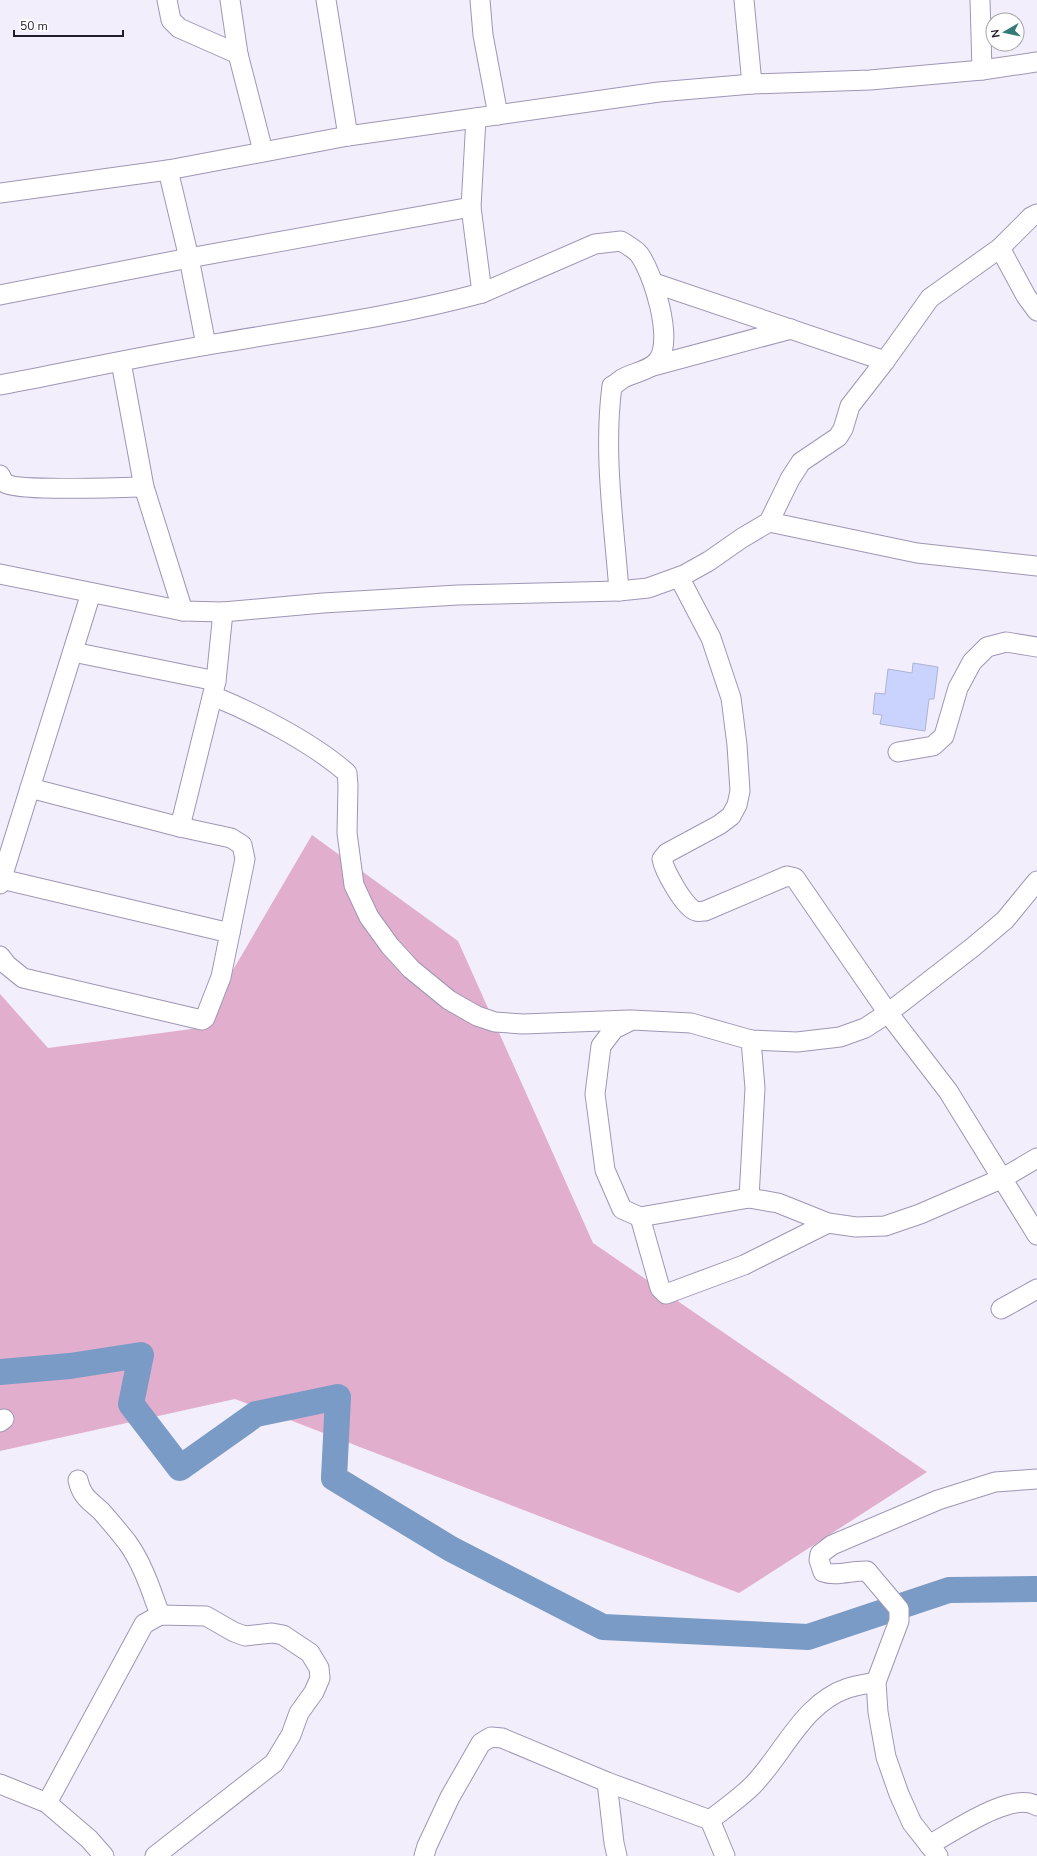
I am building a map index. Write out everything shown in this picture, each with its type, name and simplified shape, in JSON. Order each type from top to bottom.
[{"type":"street","points":[[160,0],[171,20],[179,28],[238,54]]},
{"type":"street","points":[[167,0],[171,20]]},
{"type":"street","points":[[230,0],[238,54],[264,151]]},
{"type":"street","points":[[326,0],[348,136]]},
{"type":"street","points":[[480,0],[483,35],[498,115]]},
{"type":"street","points":[[744,0],[752,84]]},
{"type":"street","points":[[980,0],[982,70]]},
{"type":"street","points":[[0,193],[168,170],[348,136],[659,92],[752,84],[870,80],[982,70],[1037,62]]},
{"type":"street","points":[[476,118],[471,206],[482,293]]},
{"type":"street","points":[[168,170],[189,258],[206,345]]},
{"type":"street","points":[[0,295],[189,258],[471,206]]},
{"type":"street","points":[[0,574],[183,611],[223,612],[323,603],[458,595],[619,591],[648,588],[679,577],[709,561],[742,538],[769,522],[790,479],[801,462],[838,437],[843,429],[850,406],[885,361],[930,298],[1000,248],[1031,217],[1037,214]]},
{"type":"street","points":[[0,385],[206,345],[446,303],[482,293],[595,244],[621,241],[638,253],[654,283],[661,313],[664,345],[660,358],[653,366]]},
{"type":"street","points":[[1000,248],[1026,296],[1037,311]]},
{"type":"street","points":[[654,283],[885,361]]},
{"type":"street","points":[[619,591],[608,438],[612,386],[623,379],[653,366],[791,329]]},
{"type":"street","points":[[121,362],[144,487],[183,611]]},
{"type":"street","points":[[0,475],[5,482],[15,486],[66,489],[144,487]]},
{"type":"street","points":[[769,522],[917,553],[1037,566]]},
{"type":"street","points":[[679,577],[711,638],[731,698],[737,745],[740,791],[737,805],[732,816],[719,825],[667,853],[662,860],[664,868],[687,905],[695,911],[705,911],[787,876],[795,878],[888,1013],[948,1091],[1037,1235]]},
{"type":"street","points":[[91,593],[1,882],[230,933]]},
{"type":"street","points":[[180,827],[214,689],[223,612]]},
{"type":"street","points":[[898,752],[933,746],[944,736],[958,688],[972,662],[987,646],[1006,642],[1037,647]]},
{"type":"street","points":[[73,652],[214,689],[239,707],[301,741],[335,762],[347,773],[347,833],[354,885],[369,917],[390,946],[411,969],[450,1000],[477,1016],[495,1022],[523,1024],[632,1020],[691,1022],[751,1040],[797,1042],[840,1037],[865,1028],[888,1013],[974,947],[1005,920],[1037,881]]},
{"type":"street","points":[[0,956],[7,965],[24,978],[202,1020],[205,1018],[221,977],[245,860],[242,845],[231,838],[180,827],[30,788]]},
{"type":"street","points":[[632,1020],[614,1029],[601,1046],[595,1094],[605,1170],[622,1208],[640,1217],[749,1198],[778,1203],[828,1223],[856,1227],[885,1226],[920,1214],[1003,1178],[1037,1158]]},
{"type":"street","points":[[749,1198],[755,1088],[751,1040]]},
{"type":"street","points":[[640,1217],[660,1288],[666,1294],[744,1265],[828,1223]]},
{"type":"street","points":[[1001,1309],[1037,1288]]},
{"type":"street","points":[[1037,1479],[995,1482],[938,1500],[832,1545],[820,1554],[819,1560],[823,1572],[829,1574],[857,1570],[868,1571],[899,1609],[899,1621],[876,1682],[878,1712],[886,1757],[899,1794],[912,1823],[933,1850],[1000,1806],[1021,1801],[1032,1803],[1037,1806]]},
{"type":"street","points":[[78,1480],[80,1489],[87,1499],[101,1512],[127,1543],[143,1568],[160,1615]]},
{"type":"street","points":[[47,1803],[144,1624],[160,1615],[206,1616],[234,1632],[245,1636],[272,1633],[283,1635],[310,1653],[319,1668],[320,1678],[314,1692],[299,1713],[291,1735],[274,1763],[155,1856]]},
{"type":"street","points":[[710,1820],[752,1786],[772,1762],[806,1715],[827,1698],[848,1688],[876,1682]]},
{"type":"street","points":[[424,1856],[427,1846],[450,1797],[481,1743],[491,1737],[502,1738],[607,1782],[710,1820],[725,1856]]},
{"type":"street","points":[[607,1782],[614,1843],[617,1856]]},
{"type":"street","points":[[0,1784],[47,1803],[89,1839],[104,1856]]},
{"type":"shaded area","points":[[312,835],[458,941],[593,1243],[927,1472],[739,1593],[235,1399],[0,1451],[0,994],[48,1048],[199,1028]]},
{"type":"building","points":[[913,663],[938,667],[934,699],[929,699],[925,731],[880,724],[882,715],[873,714],[875,693],[885,694],[888,669],[912,673]]},
{"type":"waterway","points":[[0,1372],[70,1366],[141,1355],[131,1404],[180,1468],[256,1414],[338,1397],[334,1478],[451,1549],[603,1627],[808,1637],[949,1590],[1037,1589]]}]
